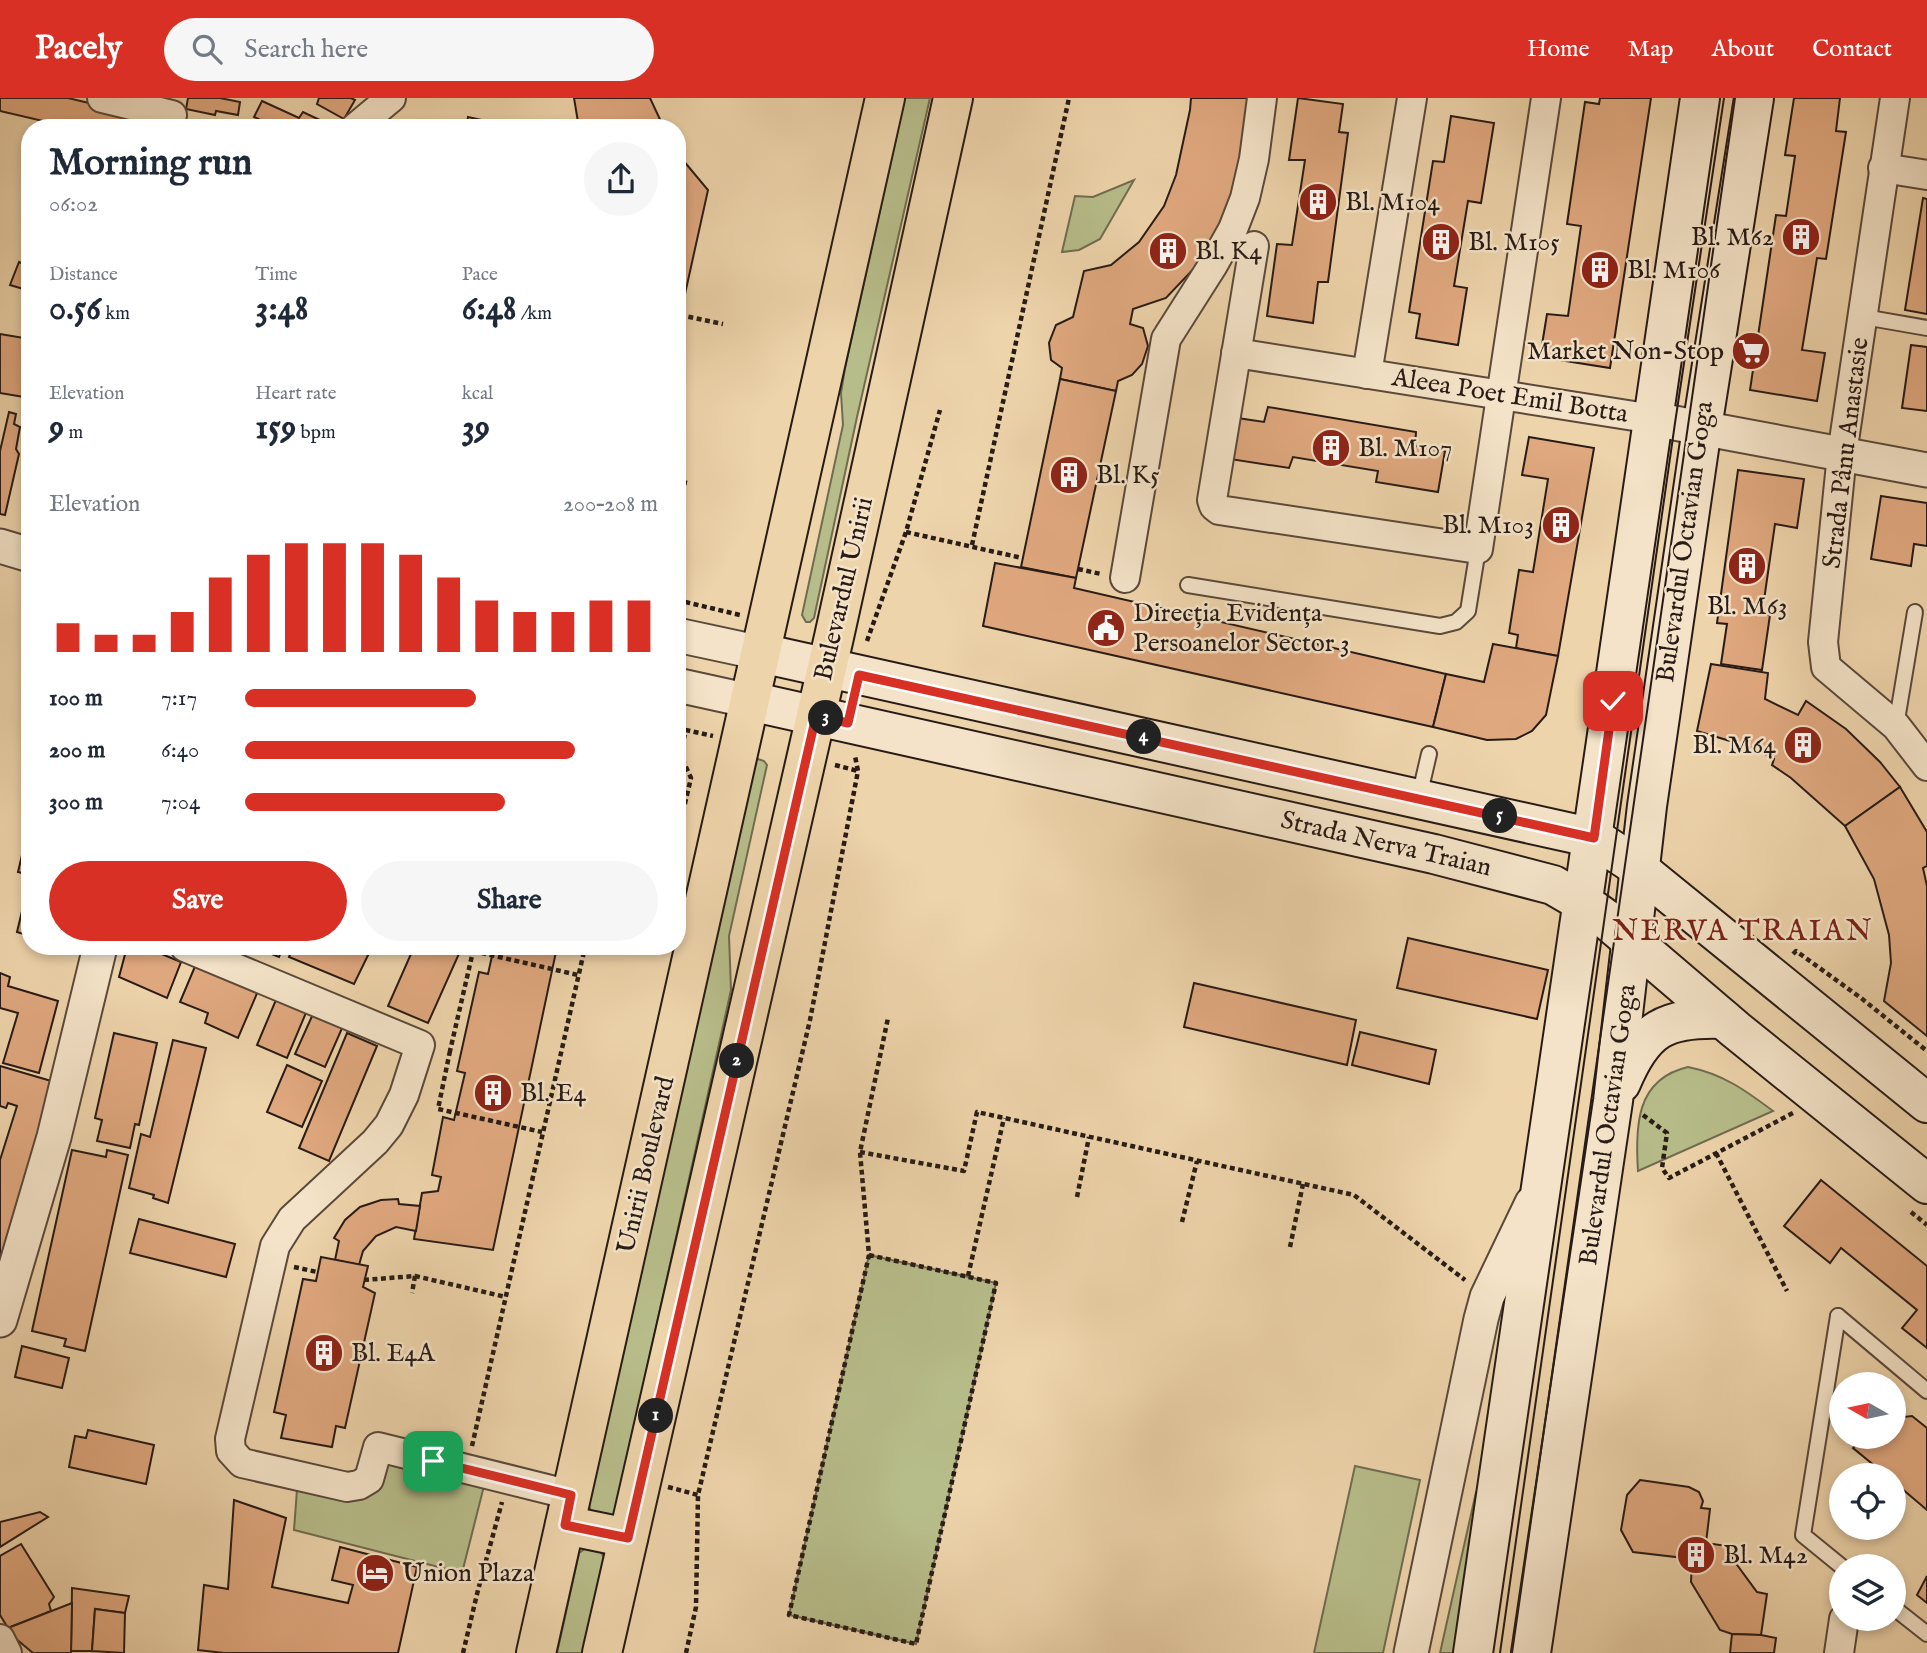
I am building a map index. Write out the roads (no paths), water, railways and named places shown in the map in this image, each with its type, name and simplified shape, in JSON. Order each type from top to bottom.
[{"type":"main road","points":[[750,701],[886,98]]},
{"type":"main road","name":"Bulevardul Unirii","points":[[602,1653],[628,1538],[832,720],[953,98]]},
{"type":"main road","name":"Bulevardul Octavian Goga","points":[[1473,1653],[1700,98]]},
{"type":"main road","name":"Bulevardul Octavian Goga","points":[[1531,1653],[1613,1101],[1647,806],[1702,428],[1754,98]]},
{"type":"main road","name":"Strada Nerva Traian","points":[[764,638],[843,671],[1594,838],[1615,850],[1927,1103]]},
{"type":"main road","name":"Strada Nerva Traian","points":[[750,701],[1434,854],[1539,880],[1584,903],[1927,1184]]},
{"type":"main road","name":"Unirii Boulevard","points":[[536,1653],[750,701]]},
{"type":"main road","points":[[1613,1101],[1626,1070],[1652,1035],[1670,1023],[1686,1019],[1723,1019]]},
{"type":"main road","points":[[568,1510],[628,1538]]},
{"type":"street","points":[[102,98],[172,115]]},
{"type":"street","points":[[366,119],[391,98]]},
{"type":"street","points":[[1125,578],[1166,339],[1233,229],[1245,198],[1254,159],[1262,98]]},
{"type":"street","name":"Aleea Poet Emil Botta","points":[[1367,374],[1412,98]]},
{"type":"street","points":[[1254,246],[1212,500],[1214,506],[1219,510],[1478,550],[1546,98]]},
{"type":"street","name":"Strada Pânu Anastasie","points":[[1895,98],[1842,454],[1823,642],[1826,667],[1896,726],[1927,766]]},
{"type":"street","points":[[1883,168],[1927,175]]},
{"type":"street","name":"Aleea Poet Emil Botta","points":[[1236,353],[1653,419]]},
{"type":"street","points":[[1653,419],[1927,470]]},
{"type":"street","points":[[0,546],[21,552]]},
{"type":"street","points":[[686,635],[764,638]]},
{"type":"street","points":[[686,687],[750,701]]},
{"type":"street","points":[[0,1320],[67,1087],[98,955]]},
{"type":"street","points":[[204,955],[420,1045],[404,1095],[390,1125],[292,1219],[275,1247],[230,1439],[231,1451],[242,1463],[347,1487],[359,1485],[369,1479],[378,1447],[509,1479],[568,1510]]},
{"type":"street","name":"Bulevardul Octavian Goga","points":[[1411,1653],[1487,1297],[1544,1179]]},
{"type":"street","points":[[1839,1653],[1842,1631]]},
{"type":"street","points":[[0,1639],[7,1653]]},
{"type":"lane","points":[[1864,317],[1927,328]]},
{"type":"lane","points":[[1188,585],[1440,626],[1456,622],[1468,611],[1478,550]]},
{"type":"lane","points":[[1896,726],[1914,612]]},
{"type":"lane","points":[[1419,798],[1429,754]]},
{"type":"lane","points":[[1829,1556],[1803,1535],[1838,1316],[1927,1391]]},
{"type":"lane","points":[[1906,1617],[1927,1634]]},
{"type":"tram line","points":[[1500,1653],[1675,423],[1724,98]]},
{"type":"tram line","points":[[1512,1653],[1735,98]]},
{"type":"place","name":"Bl. M104","points":[[1318,202]]},
{"type":"place","name":"Bl. M62","points":[[1801,237]]},
{"type":"place","name":"Bl. M105","points":[[1441,242]]},
{"type":"place","name":"Bl. K4","points":[[1168,251]]},
{"type":"place","name":"Bl. M106","points":[[1600,270]]},
{"type":"place","name":"Market Non-Stop","points":[[1751,351]]},
{"type":"place","name":"Bl. M107","points":[[1331,448]]},
{"type":"place","name":"Bl. K5","points":[[1069,475]]},
{"type":"place","name":"Bl. M103","points":[[1561,525]]},
{"type":"place","name":"Bl. M63","points":[[1747,566]]},
{"type":"place","name":"Direcția Evidența Persoanelor Sector 3","points":[[1106,628]]},
{"type":"place","name":"Bl. M64","points":[[1803,745]]},
{"type":"place","name":"Bl. E4","points":[[493,1093]]},
{"type":"place","name":"Bl. E4A","points":[[324,1353]]},
{"type":"place","name":"Bl. M42","points":[[1696,1555]]},
{"type":"place","name":"Union Plaza","points":[[375,1573]]},
{"type":"district","name":"NERVA TRAIAN","points":[[1743,932]]}]
